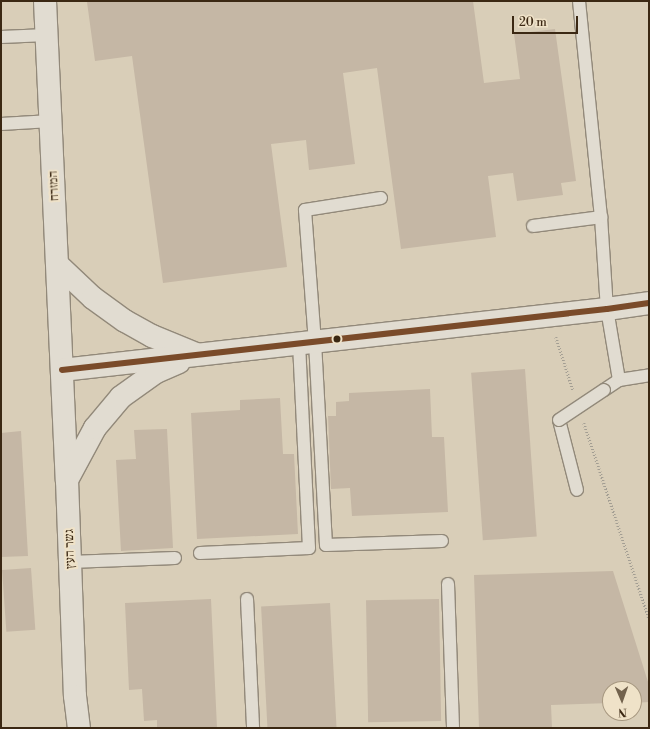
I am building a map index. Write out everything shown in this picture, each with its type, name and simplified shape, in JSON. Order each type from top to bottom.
[{"type":"street","name":"המזרח","points":[[45,1],[62,370]]},
{"type":"street","points":[[58,265],[93,298],[125,321],[152,336],[197,354]]},
{"type":"street","points":[[62,370],[549,316],[649,303]]},
{"type":"street","points":[[68,480],[95,428],[121,397],[156,372],[197,354]]},
{"type":"street","name":"גשר העץ","points":[[62,370],[68,480],[75,696],[78,728]]},
{"type":"lane","points":[[579,1],[601,217],[607,309],[619,380]]},
{"type":"lane","points":[[1,37],[47,35]]},
{"type":"lane","points":[[1,124],[51,121]]},
{"type":"lane","points":[[200,553],[309,548],[304,210],[381,198]]},
{"type":"lane","points":[[533,226],[601,217]]},
{"type":"lane","points":[[307,342],[326,545],[442,540]]},
{"type":"lane","points":[[577,490],[559,420],[619,380],[649,375]]},
{"type":"lane","points":[[70,562],[175,558]]},
{"type":"lane","points":[[448,584],[453,728]]},
{"type":"lane","points":[[247,599],[253,728]]},
{"type":"path","points":[[549,316],[574,391]]},
{"type":"path","points":[[584,421],[649,618]]},
{"type":"building","points":[[473,1],[484,83],[520,79],[514,34],[555,29],[576,181],[561,183],[563,195],[517,201],[513,173],[488,176],[496,237],[401,249],[377,68],[343,73],[355,164],[309,170],[306,140],[271,144],[287,267],[163,283],[132,56],[95,61],[87,2]]},
{"type":"building","points":[[525,369],[537,537],[483,540],[471,373]]},
{"type":"building","points":[[430,389],[432,437],[444,437],[448,512],[352,516],[350,488],[331,489],[328,416],[336,416],[336,402],[349,401],[349,393]]},
{"type":"building","points":[[280,398],[283,454],[294,454],[298,534],[197,539],[191,413],[240,410],[240,400]]},
{"type":"building","points":[[167,429],[173,548],[121,551],[116,460],[136,459],[134,430]]},
{"type":"building","points":[[21,431],[28,556],[1,557],[1,433]]},
{"type":"building","points":[[31,568],[35,630],[6,632],[2,570]]},
{"type":"building","points":[[613,571],[649,685],[649,702],[642,702],[642,681],[602,681],[602,703],[551,705],[552,728],[479,728],[474,575]]},
{"type":"building","points":[[211,599],[217,728],[157,728],[157,720],[144,721],[142,689],[129,690],[125,603]]},
{"type":"building","points":[[439,599],[441,721],[368,722],[366,600]]},
{"type":"building","points":[[330,603],[337,728],[267,728],[261,607]]},
{"type":"transit line","points":[[62,370],[649,303]]}]
